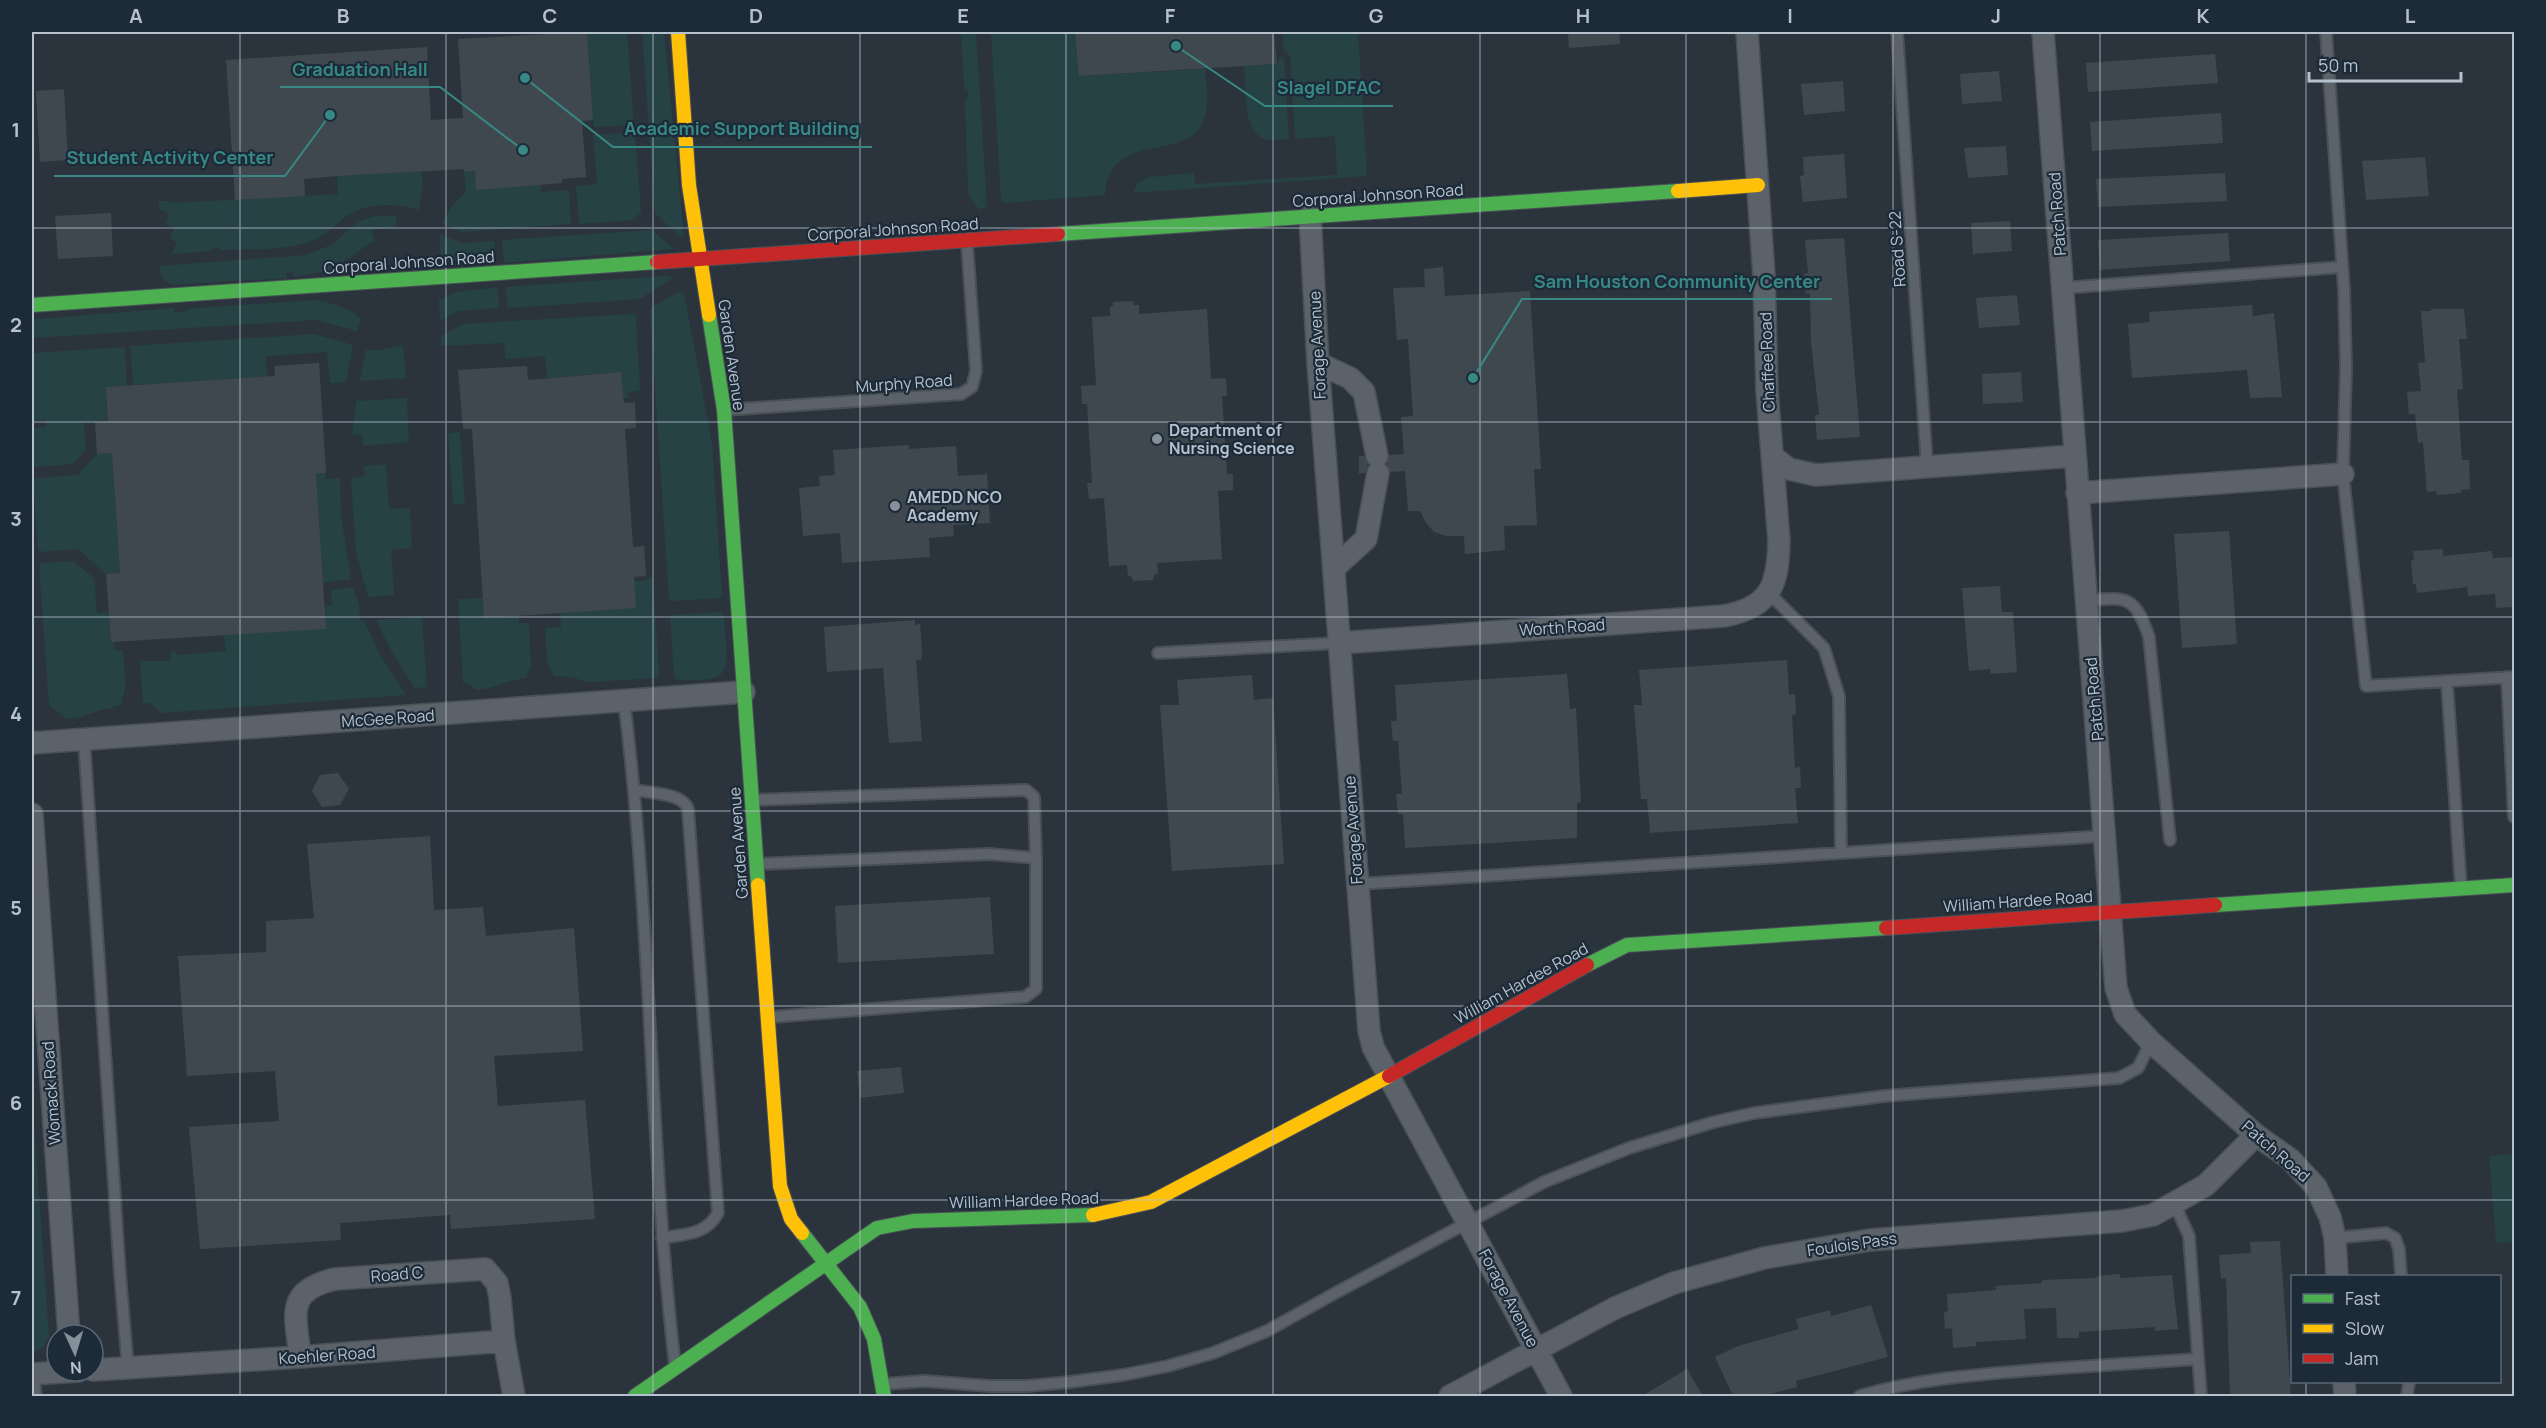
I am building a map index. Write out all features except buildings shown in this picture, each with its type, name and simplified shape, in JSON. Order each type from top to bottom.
[{"type":"street","name":"Garden Avenue","points":[[678,32],[689,185],[724,410],[780,1186],[791,1219],[860,1307],[874,1339],[884,1390]]},
{"type":"street","name":"Chaffee Road","points":[[1747,32],[1779,541],[1779,562],[1771,589]]},
{"type":"street","name":"Patch Road","points":[[2043,32],[2116,988],[2125,1014],[2151,1042],[2256,1135],[2290,1159],[2316,1187],[2330,1216],[2335,1238],[2337,1275]]},
{"type":"street","name":"Corporal Johnson Road","points":[[32,305],[1758,185]]},
{"type":"street","name":"Forage Avenue","points":[[1310,216],[1318,363],[1369,1031],[1373,1047],[1561,1396]]},
{"type":"street","points":[[1318,363],[1350,378],[1364,392],[1377,464],[1366,539],[1334,567]]},
{"type":"street","points":[[1773,457],[1789,469],[1816,475],[1927,465],[2074,456]]},
{"type":"street","points":[[2077,493],[2343,474]]},
{"type":"street","name":"Worth Road","points":[[1339,643],[1724,616],[1746,612],[1771,589]]},
{"type":"street","name":"McGee Road","points":[[32,743],[744,692]]},
{"type":"street","name":"Womack Road","points":[[32,814],[68,1323]]},
{"type":"street","name":"William Hardee Road","points":[[635,1396],[877,1228],[913,1221],[1097,1215],[1142,1205],[1389,1076],[1610,952],[1627,945],[2514,885]]},
{"type":"street","name":"Foulois Pass","points":[[1450,1396],[1615,1308],[1674,1283],[1764,1258],[1870,1240],[2122,1221],[2153,1215],[2205,1185],[2256,1135]]},
{"type":"street","name":"Road C","points":[[300,1358],[296,1305],[304,1292],[314,1284],[335,1279],[485,1269],[497,1283],[504,1341]]},
{"type":"street","points":[[504,1341],[514,1396]]},
{"type":"street","name":"Koehler Road","points":[[105,1369],[300,1358],[504,1341]]},
{"type":"lane","name":"Road S-22","points":[[1897,32],[1927,465]]},
{"type":"lane","points":[[2326,32],[2342,267],[2346,367],[2343,474],[2366,686],[2511,677],[2514,817]]},
{"type":"lane","name":"Murphy Road","points":[[724,410],[961,394],[972,387],[975,371],[967,240]]},
{"type":"lane","points":[[2062,288],[2342,267]]},
{"type":"lane","points":[[1771,589],[1824,648],[1839,696],[1841,854]]},
{"type":"lane","points":[[2086,601],[2117,597],[2130,602],[2142,615],[2149,637],[2170,840]]},
{"type":"lane","points":[[1158,653],[1339,643]]},
{"type":"lane","points":[[2447,682],[2461,889]]},
{"type":"lane","points":[[624,701],[635,790],[662,1238],[676,1368]]},
{"type":"lane","points":[[84,739],[128,1368]]},
{"type":"lane","points":[[635,790],[680,799],[688,809],[718,1213],[712,1224],[701,1231],[662,1238]]},
{"type":"lane","points":[[752,800],[1026,790],[1034,797],[1036,989],[1025,997],[768,1018]]},
{"type":"lane","points":[[1358,884],[2105,836]]},
{"type":"lane","points":[[757,864],[989,854],[1036,858]]},
{"type":"lane","points":[[884,1390],[924,1380],[990,1386],[1027,1386],[1123,1375],[1168,1366],[1212,1353],[1267,1331],[1468,1222],[1582,1166],[1629,1148],[1714,1122],[1754,1113],[1884,1096],[2119,1078],[2138,1068],[2151,1042]]},
{"type":"lane","points":[[2175,1204],[2189,1236],[2201,1396]]},
{"type":"lane","points":[[2335,1238],[2386,1233],[2395,1238],[2401,1275]]},
{"type":"lane","points":[[1860,1396],[1944,1379],[1997,1373],[2198,1359]]},
{"type":"lane","points":[[32,1374],[36,1396]]},
{"type":"green space","points":[[587,32],[627,32],[634,125],[594,127]]},
{"type":"green space","points":[[642,32],[664,32],[684,236],[680,237],[655,213]]},
{"type":"green space","points":[[961,32],[976,32],[987,206],[980,210],[972,201],[968,191],[965,103],[969,92],[964,87]]},
{"type":"green space","points":[[991,32],[1075,32],[1080,76],[1205,69],[1207,106],[1201,126],[1189,137],[1173,144],[1138,152],[1122,160],[1111,173],[1105,195],[1005,203],[1001,200]]},
{"type":"green space","points":[[1282,32],[1358,32],[1367,173],[1365,176],[1133,193],[1138,183],[1149,177],[1194,173],[1195,184],[1337,175],[1335,136],[1295,139],[1290,56],[1284,51]]},
{"type":"green space","points":[[1280,56],[1284,59],[1289,139],[1271,140],[1258,135],[1252,128],[1245,96],[1244,66],[1277,64]]},
{"type":"green space","points":[[635,132],[641,212],[634,220],[579,224],[576,186],[597,184],[593,135]]},
{"type":"green space","points":[[420,171],[423,182],[419,210],[392,205],[364,208],[347,216],[315,240],[288,247],[221,250],[213,248],[211,251],[172,254],[177,242],[170,239],[174,228],[166,224],[169,213],[159,209],[159,201],[170,203],[338,194],[337,176]]},
{"type":"green space","points":[[464,171],[475,171],[541,185],[541,192],[569,190],[571,224],[462,232],[442,224],[451,207],[466,192]]},
{"type":"green space","points":[[376,216],[397,216],[395,227],[371,230],[375,240],[330,271],[293,277],[292,271],[287,272],[287,278],[171,285],[160,272],[159,266],[306,255],[331,245],[359,221]]},
{"type":"green space","points":[[652,230],[673,249],[504,263],[502,240]]},
{"type":"green space","points":[[440,235],[463,243],[494,241],[496,263],[442,261]]},
{"type":"green space","points":[[674,277],[640,299],[507,308],[506,287]]},
{"type":"green space","points":[[498,287],[499,308],[458,311],[440,321],[439,300],[456,292]]},
{"type":"green space","points":[[680,291],[682,294],[684,292],[712,443],[722,596],[672,601],[669,599],[650,312],[652,307]]},
{"type":"green space","points":[[316,300],[351,311],[361,319],[357,331],[316,320],[32,338],[32,320],[38,319],[174,308],[175,312],[185,312],[185,310],[196,308]]},
{"type":"green space","points":[[633,314],[636,316],[640,390],[627,393],[629,398],[623,398],[620,372],[547,378],[545,356],[506,359],[504,343],[441,346],[441,336],[463,324]]},
{"type":"green space","points":[[314,334],[353,345],[346,382],[330,383],[327,352],[266,356],[267,377],[133,385],[130,346]]},
{"type":"green space","points":[[403,345],[406,378],[360,381],[366,350],[381,350]]},
{"type":"green space","points":[[125,347],[127,386],[106,387],[108,421],[84,423],[86,450],[73,464],[36,467],[32,465],[32,428],[47,427],[46,420],[32,421],[32,353]]},
{"type":"green space","points":[[407,398],[409,442],[363,446],[362,434],[352,435],[356,401]]},
{"type":"green space","points":[[460,432],[465,504],[453,505],[448,433]]},
{"type":"green space","points":[[112,453],[120,573],[106,574],[78,549],[42,552],[38,549],[33,482],[35,478],[78,475],[97,454]]},
{"type":"green space","points":[[386,464],[389,509],[410,508],[412,548],[391,550],[394,595],[368,597],[356,552],[351,478],[365,476],[364,466]]},
{"type":"green space","points":[[326,473],[325,479],[340,478],[341,515],[351,579],[323,583],[316,474]]},
{"type":"green space","points":[[73,561],[94,578],[97,613],[109,612],[111,642],[114,642],[114,650],[123,650],[126,686],[121,705],[67,719],[49,705],[39,566],[41,563]]},
{"type":"green space","points":[[650,576],[653,579],[659,675],[657,678],[589,682],[554,676],[547,662],[545,628],[561,627],[560,613],[634,581],[647,580]]},
{"type":"green space","points":[[353,587],[359,605],[360,620],[364,620],[380,655],[406,695],[161,713],[150,703],[143,704],[140,661],[171,661],[171,652],[176,651],[177,655],[226,651],[224,635],[332,605],[331,590]]},
{"type":"green space","points":[[483,598],[485,618],[518,616],[519,623],[529,623],[531,666],[526,678],[476,690],[469,683],[463,683],[458,599]]},
{"type":"green space","points":[[720,612],[723,614],[726,646],[724,670],[720,675],[711,679],[677,680],[674,677],[670,618],[672,615]]},
{"type":"green space","points":[[422,617],[427,687],[415,688],[393,654],[376,620]]},
{"type":"green space","points":[[32,1096],[48,1323],[45,1323],[44,1347],[32,1353]]},
{"type":"green space","points":[[2514,1154],[2514,1242],[2496,1243],[2489,1156]]},
{"type":"traffic: fast","points":[[1058,234],[1678,191]]},
{"type":"traffic: fast","points":[[32,305],[657,262]]},
{"type":"traffic: fast","points":[[709,315],[724,410],[758,885]]},
{"type":"traffic: fast","points":[[2215,905],[2514,885]]},
{"type":"traffic: fast","points":[[1587,965],[1627,945],[1886,928]]},
{"type":"traffic: fast","points":[[635,1396],[877,1228],[913,1221],[1093,1215]]},
{"type":"traffic: fast","points":[[802,1233],[860,1307],[874,1339],[884,1396]]},
{"type":"traffic: slow","points":[[678,32],[689,185],[709,315]]},
{"type":"traffic: slow","points":[[1678,191],[1758,185]]},
{"type":"traffic: slow","points":[[758,885],[780,1186],[791,1219],[802,1233]]},
{"type":"traffic: slow","points":[[1093,1215],[1151,1202],[1389,1076]]},
{"type":"traffic: jam","points":[[657,262],[1058,234]]},
{"type":"traffic: jam","points":[[1886,928],[2215,905]]},
{"type":"traffic: jam","points":[[1389,1076],[1587,965]]},
{"type":"place","name":"Slagel DFAC","points":[[1176,46]]},
{"type":"place","name":"Academic Support Building","points":[[525,78]]},
{"type":"place","name":"Student Activity Center","points":[[330,115]]},
{"type":"place","name":"Graduation Hall","points":[[523,150]]},
{"type":"place","name":"Sam Houston Community Center","points":[[1473,378]]},
{"type":"place","name":"Department of Nursing Science","points":[[1157,439]]},
{"type":"place","name":"AMEDD NCO Academy","points":[[895,506]]}]
